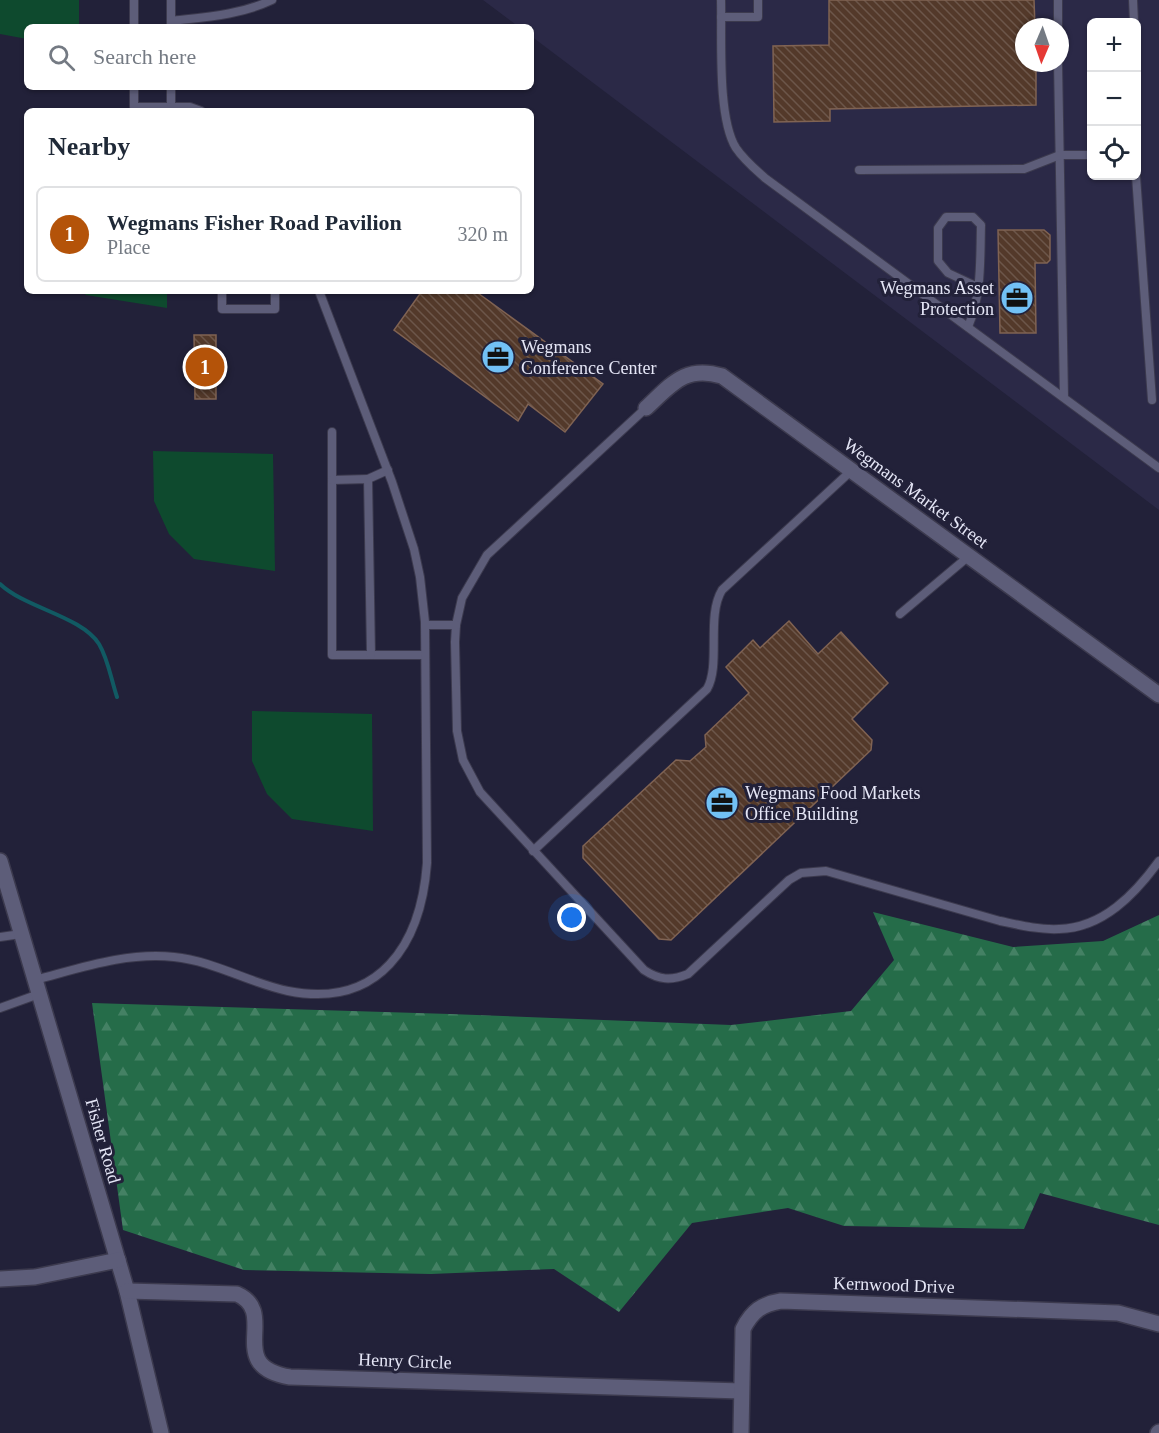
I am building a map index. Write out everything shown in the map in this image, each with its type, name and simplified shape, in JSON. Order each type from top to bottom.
[{"type":"street","name":"Wegmans Market Street","points":[[646,408],[674,382],[690,373],[707,372],[722,376],[1159,695]]},
{"type":"street","name":"Fisher Road","points":[[0,861],[127,1291],[161,1433]]},
{"type":"street","points":[[0,1279],[35,1277],[118,1260]]},
{"type":"street","name":"Henry Circle","points":[[127,1291],[237,1294],[252,1306],[256,1354],[261,1366],[273,1374],[290,1377],[741,1391]]},
{"type":"street","name":"Kernwood Drive","points":[[741,1433],[743,1329],[756,1309],[768,1303],[781,1301],[1118,1313],[1159,1324]]},
{"type":"lane","points":[[134,0],[134,24]]},
{"type":"lane","points":[[171,0],[171,24],[229,14],[272,0]]},
{"type":"lane","points":[[721,0],[723,102],[727,128],[735,147],[746,161],[765,178],[1159,468]]},
{"type":"lane","points":[[721,17],[758,16],[758,0]]},
{"type":"lane","points":[[1058,0],[1058,18]]},
{"type":"lane","points":[[1133,0],[1134,18]]},
{"type":"lane","points":[[1058,72],[1064,397]]},
{"type":"lane","points":[[134,90],[134,107],[193,108]]},
{"type":"lane","points":[[171,90],[171,107]]},
{"type":"lane","points":[[859,170],[1024,170],[1060,155],[1087,155]]},
{"type":"lane","points":[[1136,180],[1152,400]]},
{"type":"lane","points":[[968,327],[980,288],[981,225],[973,217],[946,217],[938,228],[938,261],[948,273],[980,288]]},
{"type":"lane","points":[[222,294],[222,309],[275,309],[275,294]]},
{"type":"lane","points":[[0,1008],[37,987],[116,959],[152,956],[176,957],[208,964],[289,991],[330,993],[359,986],[386,969],[410,938],[423,900],[426,882],[427,766],[423,596],[414,549],[388,470],[320,294]]},
{"type":"lane","points":[[646,408],[487,555],[462,598],[456,625],[457,731],[463,760],[480,792],[644,970],[655,977],[666,980],[688,974],[789,880],[801,873],[826,871],[1000,921],[1060,929],[1088,924],[1106,915],[1134,892],[1159,861]]},
{"type":"lane","points":[[332,432],[332,655],[425,655]]},
{"type":"lane","points":[[332,480],[368,479],[388,470]]},
{"type":"lane","points":[[533,851],[707,689],[710,683],[716,606],[722,590],[851,471]]},
{"type":"lane","points":[[368,479],[370,655]]},
{"type":"lane","points":[[900,614],[969,556]]},
{"type":"lane","points":[[425,625],[456,625]]},
{"type":"lane","points":[[0,938],[21,934]]},
{"type":"shaded area","points":[[483,0],[1159,0],[1159,510],[534,38],[534,24],[515,24]]},
{"type":"green space","points":[[0,0],[79,0],[79,24],[24,24],[24,38],[0,34]]},
{"type":"green space","points":[[167,294],[167,308],[86,295]]},
{"type":"green space","points":[[153,451],[273,454],[275,571],[194,559],[169,534],[154,501]]},
{"type":"green space","points":[[252,711],[372,714],[373,831],[292,819],[267,794],[252,761]]},
{"type":"green space","points":[[873,912],[1013,947],[1103,941],[1159,915],[1159,1225],[1040,1193],[1024,1229],[844,1226],[788,1208],[692,1223],[619,1312],[554,1269],[431,1274],[244,1270],[123,1230],[92,1003],[731,1025],[851,1011],[894,960]]},
{"type":"building","points":[[829,0],[1034,0],[1035,18],[1015,18],[1015,72],[1036,72],[1036,105],[830,109],[830,121],[774,122],[773,46],[829,45]]},
{"type":"building","name":"Wegmans Asset Protection","points":[[998,230],[1044,230],[1050,235],[1050,260],[1047,263],[1035,263],[1036,333],[1000,333]]},
{"type":"building","name":"Wegmans Conference Center","points":[[420,294],[479,294],[603,384],[565,432],[528,404],[518,421],[394,330]]},
{"type":"building","points":[[194,335],[216,335],[216,399],[195,399]]},
{"type":"building","name":"Wegmans Food Markets Office Building","points":[[789,621],[818,654],[841,632],[888,683],[852,719],[872,740],[871,750],[671,940],[659,939],[583,858],[583,846],[676,760],[690,761],[706,747],[705,735],[749,693],[726,667],[753,640],[760,648]]},
{"type":"waterway","points":[[0,584],[23,600],[66,619],[91,634],[105,656],[117,697]]},
{"type":"place","name":"Wegmans Asset Protection","points":[[1017,298]]},
{"type":"place","name":"Wegmans Conference Center","points":[[498,357]]},
{"type":"place","name":"Wegmans Fisher Road Pavilion","points":[[205,367]]},
{"type":"place","name":"Wegmans Food Markets Office Building","points":[[722,803]]}]
